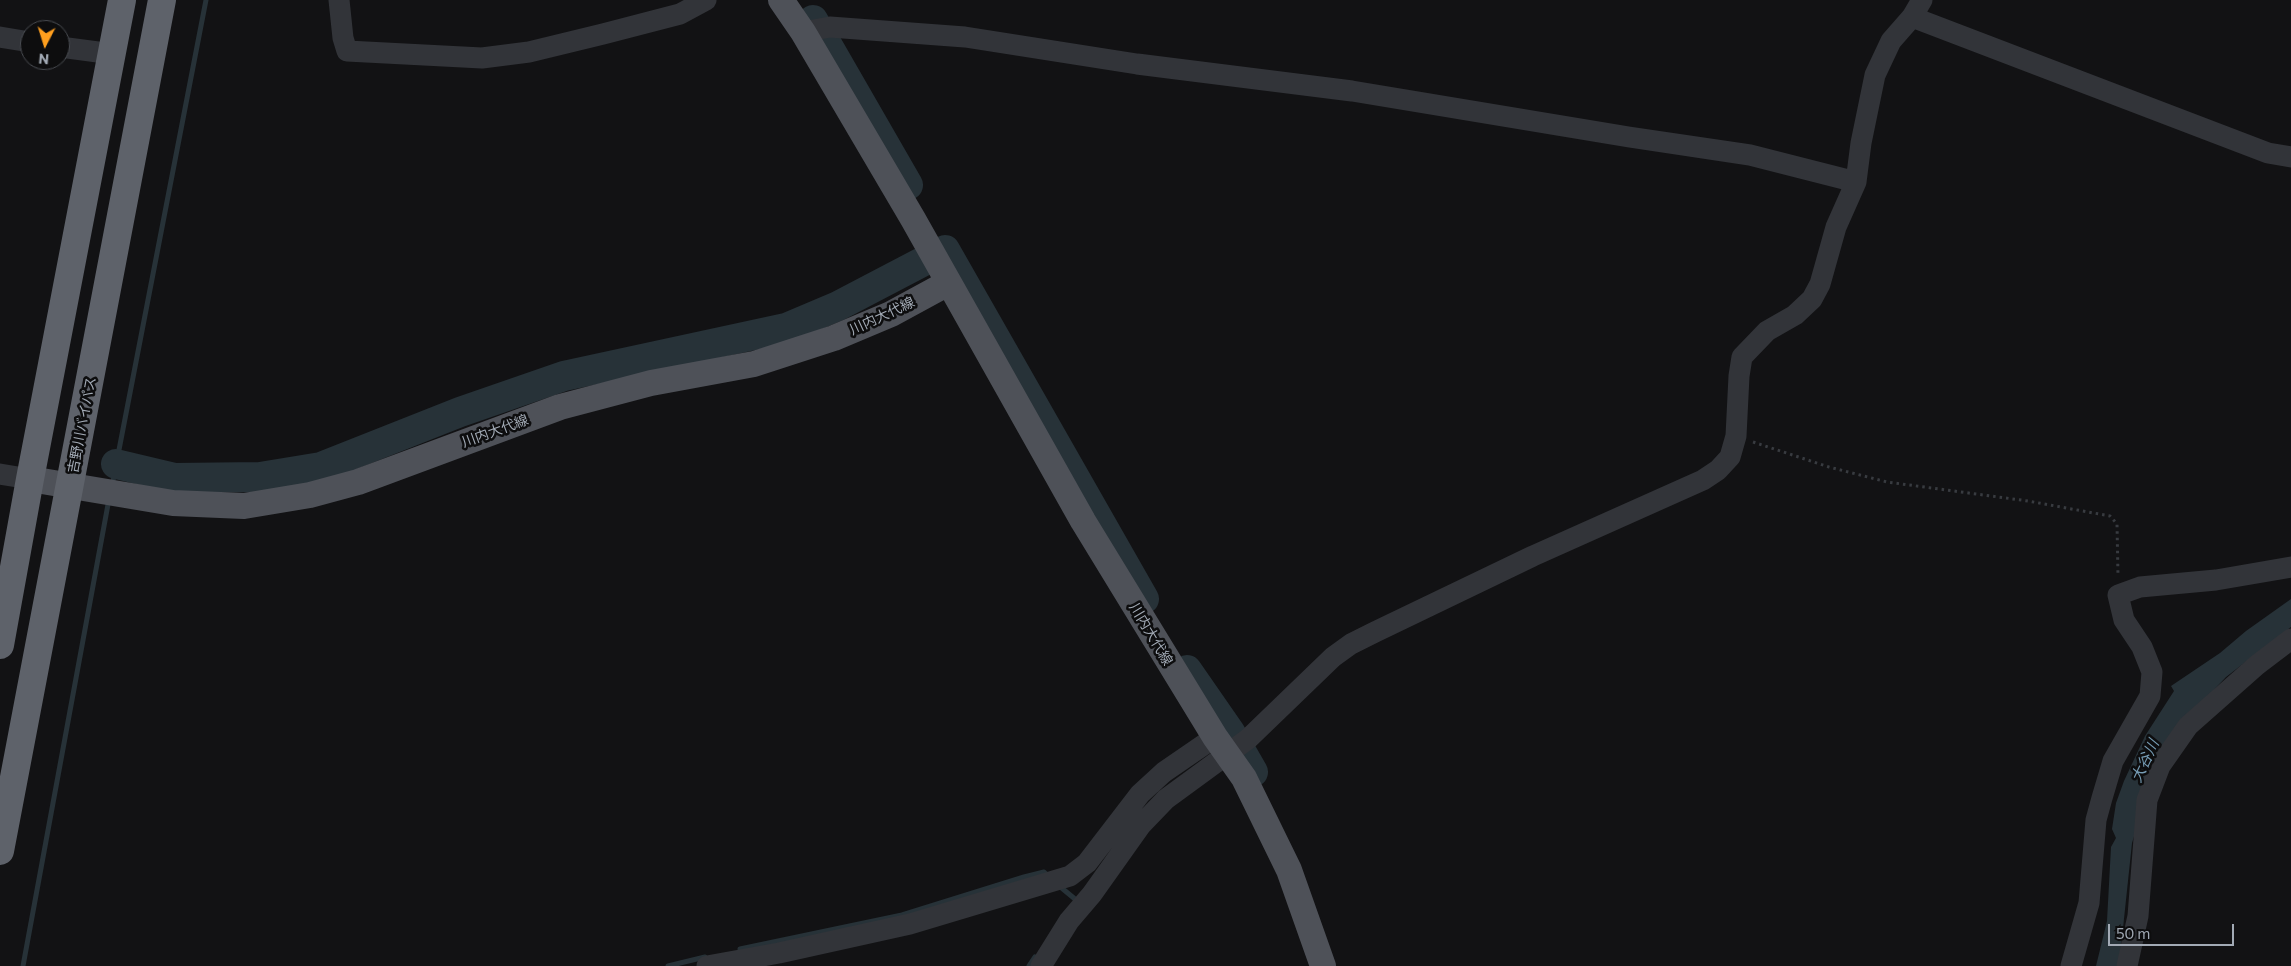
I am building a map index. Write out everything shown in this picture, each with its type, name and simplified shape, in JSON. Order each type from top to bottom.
[{"type":"highway","points":[[0,645],[122,0]]},
{"type":"highway","name":"吉野川バイパス","points":[[0,851],[80,488],[162,0]]},
{"type":"main road","name":"川内大代線","points":[[781,0],[806,31],[914,219],[1083,522],[1227,745],[1289,870],[1323,966]]},
{"type":"main road","name":"川内大代線","points":[[30,479],[173,504],[244,506],[310,495],[358,482],[560,407],[651,383],[754,364],[834,338],[891,314],[948,283]]},
{"type":"street","points":[[339,0],[343,38],[347,51],[482,58],[529,52],[603,34],[680,14],[706,0]]},
{"type":"street","points":[[1041,966],[1069,921],[1092,894],[1141,825],[1166,799],[1227,745],[1333,657],[1351,644],[1533,556],[1703,480],[1718,470],[1730,457],[1736,436],[1739,376],[1742,358],[1767,331],[1795,315],[1812,299],[1820,284],[1836,227],[1844,178],[1861,143],[1875,75],[1891,41],[1917,8],[2268,153],[2291,156]]},
{"type":"street","points":[[806,31],[830,26],[965,37],[1138,64],[1352,91],[1750,155],[1844,178]]},
{"type":"street","points":[[0,38],[20,41]]},
{"type":"street","points":[[70,48],[113,54]]},
{"type":"street","points":[[0,474],[30,479]]},
{"type":"street","points":[[2071,966],[2089,903],[2096,820],[2102,798],[2113,761],[2150,696],[2152,672],[2142,647],[2124,620],[2118,594],[2140,587],[2216,580],[2291,567]]},
{"type":"street","points":[[2127,966],[2138,916],[2147,800],[2160,766],[2188,726],[2257,665],[2291,639]]},
{"type":"street","points":[[707,966],[779,953],[910,924],[1070,876],[1087,863],[1140,794],[1164,772],[1227,745]]},
{"type":"path","points":[[1736,436],[1829,467],[1887,482],[2028,500],[2110,516],[2117,524],[2118,594]]},
{"type":"water","name":"大谷川","points":[[2291,599],[2291,627],[2226,677],[2178,728],[2141,814],[2132,843],[2119,966],[2096,966],[2107,921],[2111,847],[2116,838],[2112,829],[2116,803],[2145,736],[2174,691],[2171,686],[2220,653],[2246,631]]},
{"type":"waterway","points":[[112,486],[206,0]]},
{"type":"waterway","points":[[813,20],[908,185]]},
{"type":"waterway","points":[[116,464],[175,478],[260,477],[321,467],[460,412],[564,376],[786,328],[838,306],[945,250],[1144,599]]},
{"type":"waterway","points":[[23,966],[109,499]]},
{"type":"waterway","points":[[1187,670],[1230,732],[1253,772]]},
{"type":"waterway","points":[[740,949],[902,915],[1044,872],[1048,876]]},
{"type":"waterway","points":[[1058,885],[1075,899]]},
{"type":"waterway","points":[[668,966],[705,957]]},
{"type":"waterway","points":[[1029,966],[1035,957]]}]
